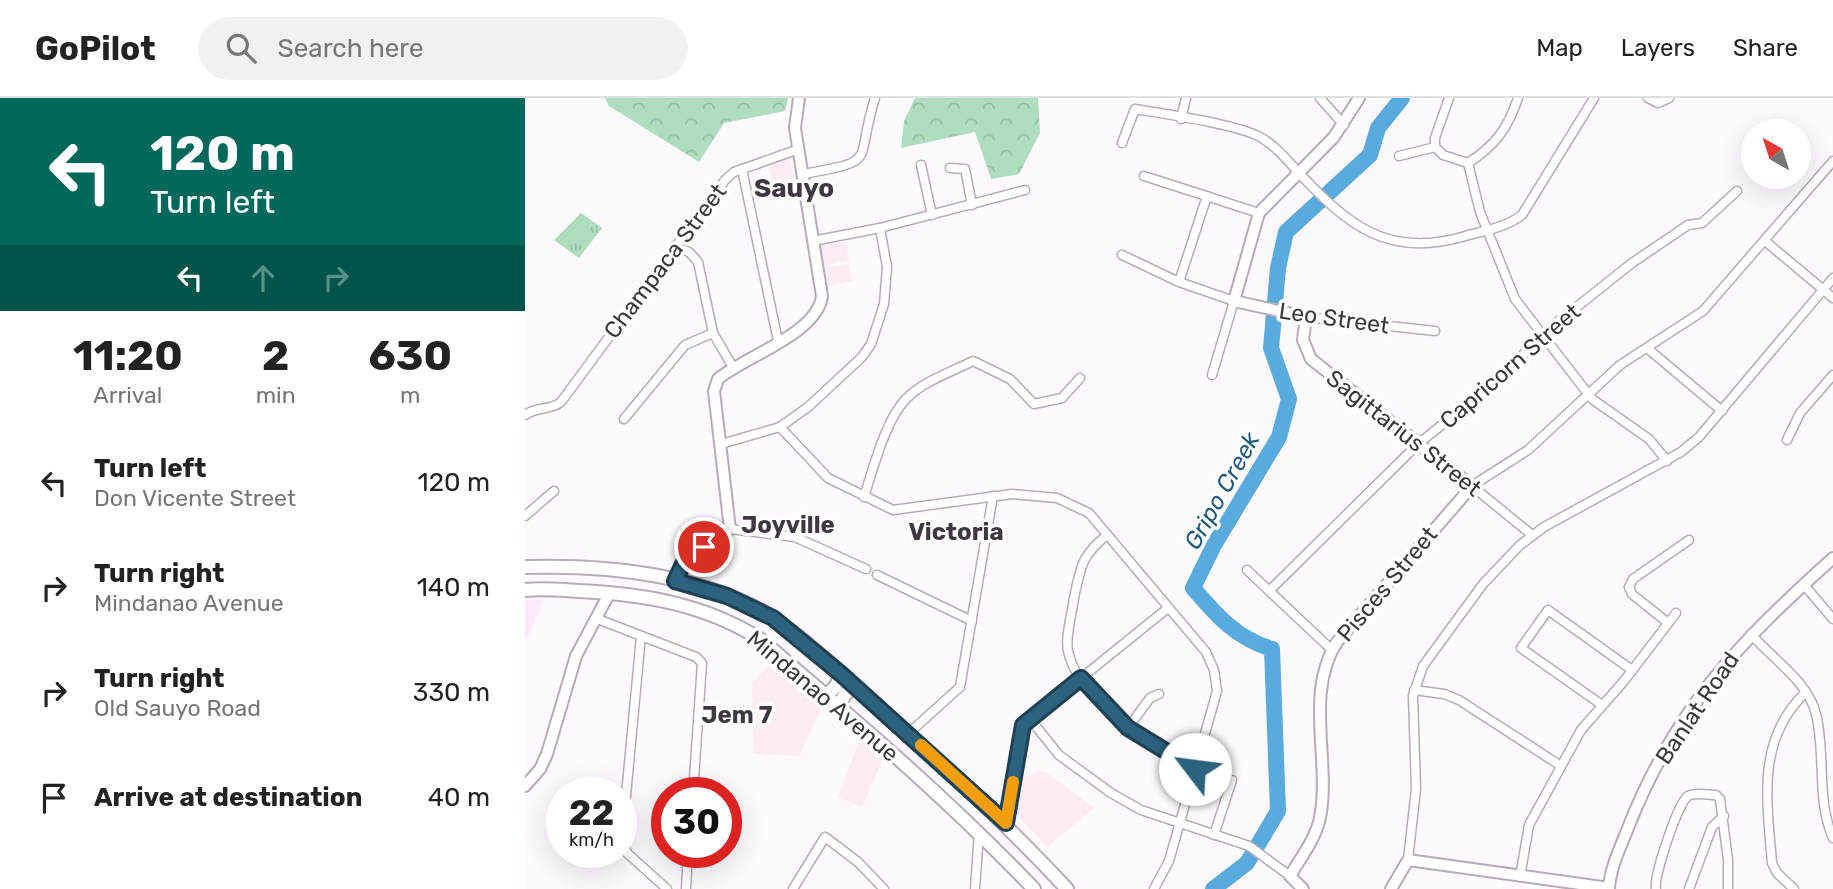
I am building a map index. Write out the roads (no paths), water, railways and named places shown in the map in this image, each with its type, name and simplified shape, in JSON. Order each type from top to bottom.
[{"type":"main road","name":"Mindanao Avenue","points":[[525,567],[596,569],[675,581],[750,605],[773,618],[909,733],[1006,823],[1066,889]]},
{"type":"main road","name":"Mindanao Avenue","points":[[525,590],[610,592],[672,601],[737,625],[760,639],[839,706],[979,832],[1034,889]]},
{"type":"main road","points":[[826,695],[836,686],[841,674]]},
{"type":"main road","points":[[839,706],[845,694],[855,686]]},
{"type":"street","points":[[730,529],[714,391],[718,379],[809,321],[821,307],[822,296],[795,124],[799,98]]},
{"type":"street","points":[[803,174],[848,166],[858,161],[864,150],[875,98]]},
{"type":"street","points":[[1181,119],[1187,98]]},
{"type":"street","points":[[1320,98],[1344,125]]},
{"type":"street","points":[[1212,375],[1259,212],[1344,125],[1359,98]]},
{"type":"street","points":[[1449,98],[1435,138],[1436,147],[1443,155],[1468,163]]},
{"type":"street","points":[[1468,163],[1491,148],[1503,134],[1518,98]]},
{"type":"street","points":[[1122,143],[1135,109],[1257,135],[1272,144],[1328,203],[1360,228],[1393,241],[1431,244],[1507,224],[1522,215],[1594,98]]},
{"type":"street","points":[[1649,98],[1658,103],[1669,98]]},
{"type":"street","points":[[1399,156],[1436,147]]},
{"type":"street","name":"Champaca Street","points":[[525,415],[537,407],[557,406],[725,180],[742,169],[799,149]]},
{"type":"street","name":"Pisces Street","points":[[1290,876],[1311,842],[1319,821],[1323,781],[1321,690],[1332,650],[1472,485],[1528,450],[1620,365],[1703,311],[1833,161]]},
{"type":"street","points":[[1468,163],[1486,230],[1515,299],[1588,393],[1649,439],[1667,461]]},
{"type":"street","points":[[921,165],[932,215]]},
{"type":"street","points":[[950,168],[965,169],[972,205]]},
{"type":"street","points":[[742,169],[778,341]]},
{"type":"street","points":[[1144,176],[1259,212]]},
{"type":"street","points":[[813,241],[880,228],[1025,190]]},
{"type":"street","name":"Capricorn Street","points":[[1269,591],[1418,444],[1488,388],[1542,335],[1632,263],[1688,225],[1702,223],[1737,191]]},
{"type":"street","points":[[1179,282],[1207,196]]},
{"type":"street","points":[[721,444],[780,427],[836,382],[871,344],[887,287],[880,228]]},
{"type":"street","points":[[1765,241],[1833,298]]},
{"type":"street","points":[[674,246],[689,252],[698,262],[713,333],[734,369]]},
{"type":"street","points":[[1122,255],[1179,282],[1234,301]]},
{"type":"street","points":[[1391,889],[1408,860],[1416,789],[1414,690],[1423,666],[1483,584],[1532,535],[1667,461],[1699,437],[1833,278]]},
{"type":"street","name":"Leo Street","points":[[1234,301],[1306,317],[1435,331]]},
{"type":"street","name":"Sagittarius Street","points":[[1306,317],[1303,340],[1311,359],[1532,535]]},
{"type":"street","points":[[624,419],[685,345],[713,333]]},
{"type":"street","points":[[1647,348],[1721,411]]},
{"type":"street","points":[[864,497],[893,419],[905,399],[922,386],[973,361],[1010,379],[1034,404],[1062,398],[1080,378]]},
{"type":"street","points":[[1787,440],[1800,413],[1833,375]]},
{"type":"street","points":[[780,427],[828,478],[893,510],[1012,494],[1057,498],[1089,513],[1206,652],[1214,670],[1217,691],[1181,825],[1169,861],[1154,889]]},
{"type":"street","points":[[525,516],[554,491]]},
{"type":"street","points":[[909,733],[960,687],[993,496]]},
{"type":"street","points":[[675,581],[688,559],[730,529],[795,537],[866,569]]},
{"type":"street","points":[[1107,535],[1090,548],[1081,562],[1067,647],[1081,678],[1128,728],[1195,769]]},
{"type":"street","points":[[1668,623],[1632,594],[1629,587],[1633,579],[1689,540]]},
{"type":"street","name":"Banlat Road","points":[[1609,889],[1624,839],[1658,761],[1710,680],[1751,634],[1833,558]]},
{"type":"street","points":[[1247,570],[1332,650]]},
{"type":"street","points":[[877,575],[972,621]]},
{"type":"street","points":[[1804,584],[1833,619]]},
{"type":"street","points":[[525,786],[540,769],[547,754],[576,656],[610,592]]},
{"type":"street","points":[[1006,823],[1023,725],[1168,608]]},
{"type":"street","points":[[1602,705],[1521,648],[1548,610],[1632,670]]},
{"type":"street","points":[[1520,877],[1529,825],[1581,730],[1676,614]]},
{"type":"street","points":[[595,618],[696,657],[702,663],[693,777]]},
{"type":"street","points":[[1751,634],[1805,693],[1816,713],[1826,820],[1833,838]]},
{"type":"street","points":[[641,636],[622,838],[627,853],[667,889]]},
{"type":"street","points":[[1414,690],[1444,694],[1459,700],[1561,766]]},
{"type":"street","points":[[1794,889],[1777,873],[1772,863],[1766,772],[1774,739],[1783,718],[1805,693]]},
{"type":"street","points":[[1128,728],[1150,698],[1159,695]]},
{"type":"street","points":[[1030,719],[1059,755],[1084,775],[1141,810],[1257,851],[1303,889]]},
{"type":"street","points":[[1214,835],[1232,780]]},
{"type":"street","points":[[1656,889],[1655,875],[1685,799],[1694,794],[1718,797],[1724,816],[1728,889]]},
{"type":"street","points":[[1689,889],[1711,827],[1724,816]]},
{"type":"street","points":[[975,889],[979,832]]},
{"type":"street","points":[[793,889],[825,837],[830,838],[858,862],[884,889]]},
{"type":"street","points":[[1408,860],[1609,889]]},
{"type":"street","points":[[686,889],[687,868]]},
{"type":"waterway","name":"Gripo Creek","points":[[1213,889],[1247,863],[1278,811],[1272,649],[1238,632],[1219,617],[1193,588],[1214,545],[1279,437],[1289,399],[1271,348],[1278,268],[1286,232],[1370,155],[1378,128],[1402,98]]},
{"type":"district","name":"Sauyo","points":[[794,188]]},
{"type":"district","name":"Joyville","points":[[788,525]]},
{"type":"district","name":"Victoria","points":[[956,532]]},
{"type":"district","name":"Jem 7","points":[[737,715]]}]
